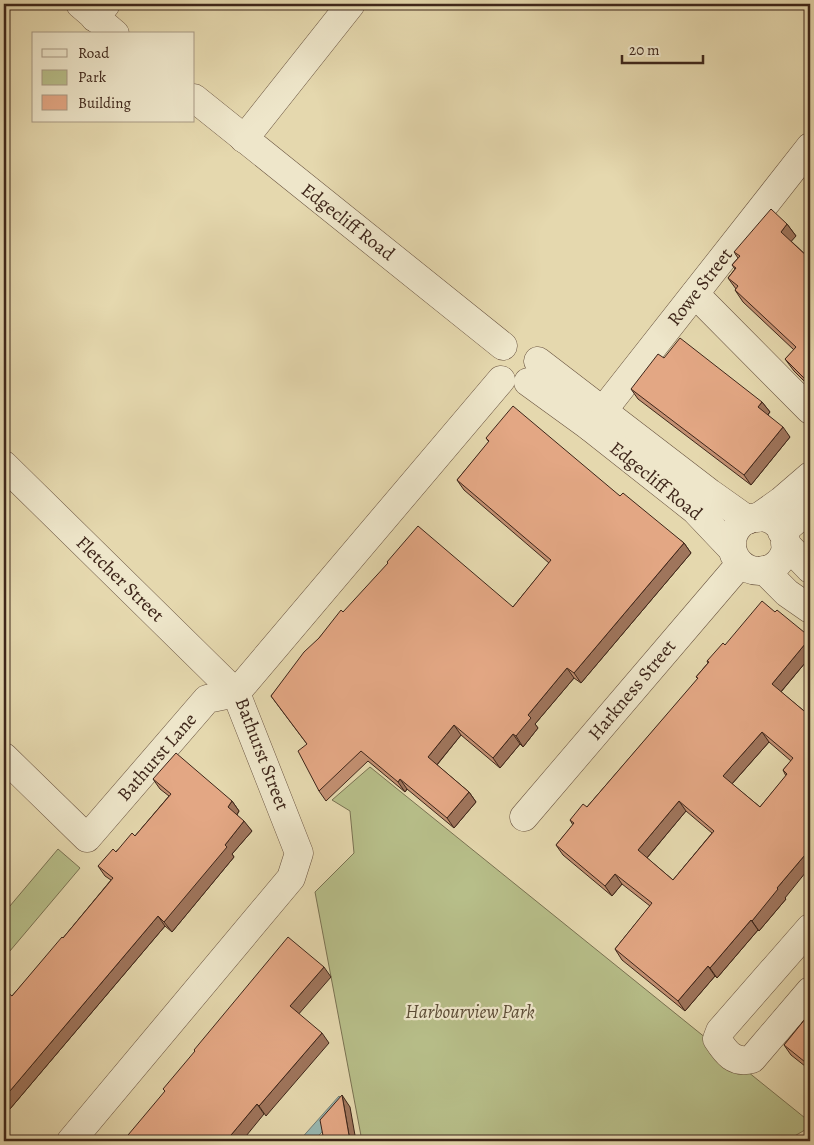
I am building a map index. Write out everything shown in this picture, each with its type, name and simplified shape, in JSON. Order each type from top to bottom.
[{"type":"street","points":[[244,139],[351,4]]},
{"type":"street","name":"Edgecliff Road","points":[[195,99],[503,346]]},
{"type":"street","name":"Rowe Street","points":[[596,419],[695,294],[806,164]]},
{"type":"street","points":[[695,294],[810,410]]},
{"type":"street","points":[[515,342],[528,345],[536,355],[533,372],[516,386],[509,385],[501,380],[495,371],[494,364],[498,351],[503,346],[515,342]]},
{"type":"street","name":"Edgecliff Road","points":[[533,372],[596,419],[752,518]]},
{"type":"street","name":"Bathurst Street","points":[[71,1141],[291,878],[299,853],[236,693],[501,380]]},
{"type":"street","name":"Edgecliff Road","points":[[596,419],[695,510],[746,561],[810,609]]},
{"type":"street","name":"Fletcher Street","points":[[4,465],[236,693]]},
{"type":"street","points":[[810,476],[781,501],[742,523],[734,535],[746,561],[772,568],[782,557],[784,537],[810,508]]},
{"type":"street","points":[[752,518],[772,521],[810,569]]},
{"type":"street","name":"Harkness Street","points":[[524,817],[746,561]]},
{"type":"street","name":"Bathurst Lane","points":[[4,757],[88,838],[207,699],[236,693]]},
{"type":"street","points":[[810,928],[720,1030],[717,1039],[726,1054],[744,1061],[752,1059],[810,991]]},
{"type":"green space","name":"Harbourview Park","points":[[370,767],[810,1122],[810,1127],[786,1141],[362,1141],[315,892],[354,853],[350,811],[332,800]]},
{"type":"green space","points":[[58,849],[80,868],[4,958],[4,913]]},
{"type":"water","points":[[339,1096],[347,1103],[314,1141],[299,1141]]},
{"type":"building","points":[[771,209],[787,224],[781,232],[810,259],[810,384],[785,359],[796,347],[735,290],[738,286],[728,278],[736,268],[732,265],[740,256],[734,252]]},
{"type":"building","points":[[680,338],[762,402],[758,407],[783,427],[744,475],[631,389],[658,354],[664,358]]},
{"type":"building","points":[[513,406],[620,496],[623,493],[684,543],[574,673],[567,668],[528,715],[531,718],[516,736],[513,734],[493,758],[454,725],[428,757],[469,792],[447,818],[400,779],[398,782],[361,751],[319,791],[298,751],[307,744],[271,696],[304,652],[319,638],[341,610],[343,612],[388,563],[418,526],[513,607],[551,560],[457,480],[489,441],[486,438]]},
{"type":"building","points":[[762,601],[775,612],[777,610],[810,637],[772,684],[810,716],[810,849],[752,921],[710,968],[708,966],[678,1001],[615,949],[652,903],[615,874],[605,886],[556,845],[574,823],[570,820],[583,804],[587,807],[698,678],[696,677],[709,662],[707,661],[723,643],[725,645]],"holes":[[[762,732],[793,758],[783,770],[787,774],[760,807],[723,776]],[[679,801],[714,831],[673,880],[638,850]]]},
{"type":"building","points":[[176,753],[232,801],[228,807],[244,821],[225,845],[227,847],[164,922],[158,916],[4,1098],[4,996],[7,992],[12,996],[113,878],[98,866],[113,849],[116,852],[132,833],[135,836],[171,794],[153,779]]},
{"type":"building","points":[[288,937],[324,967],[290,1006],[322,1033],[226,1141],[123,1141],[165,1091],[163,1089],[194,1050]]},
{"type":"building","points":[[810,1013],[810,1066],[784,1045]]},
{"type":"building","points":[[342,1095],[350,1141],[324,1141],[320,1120]]}]
